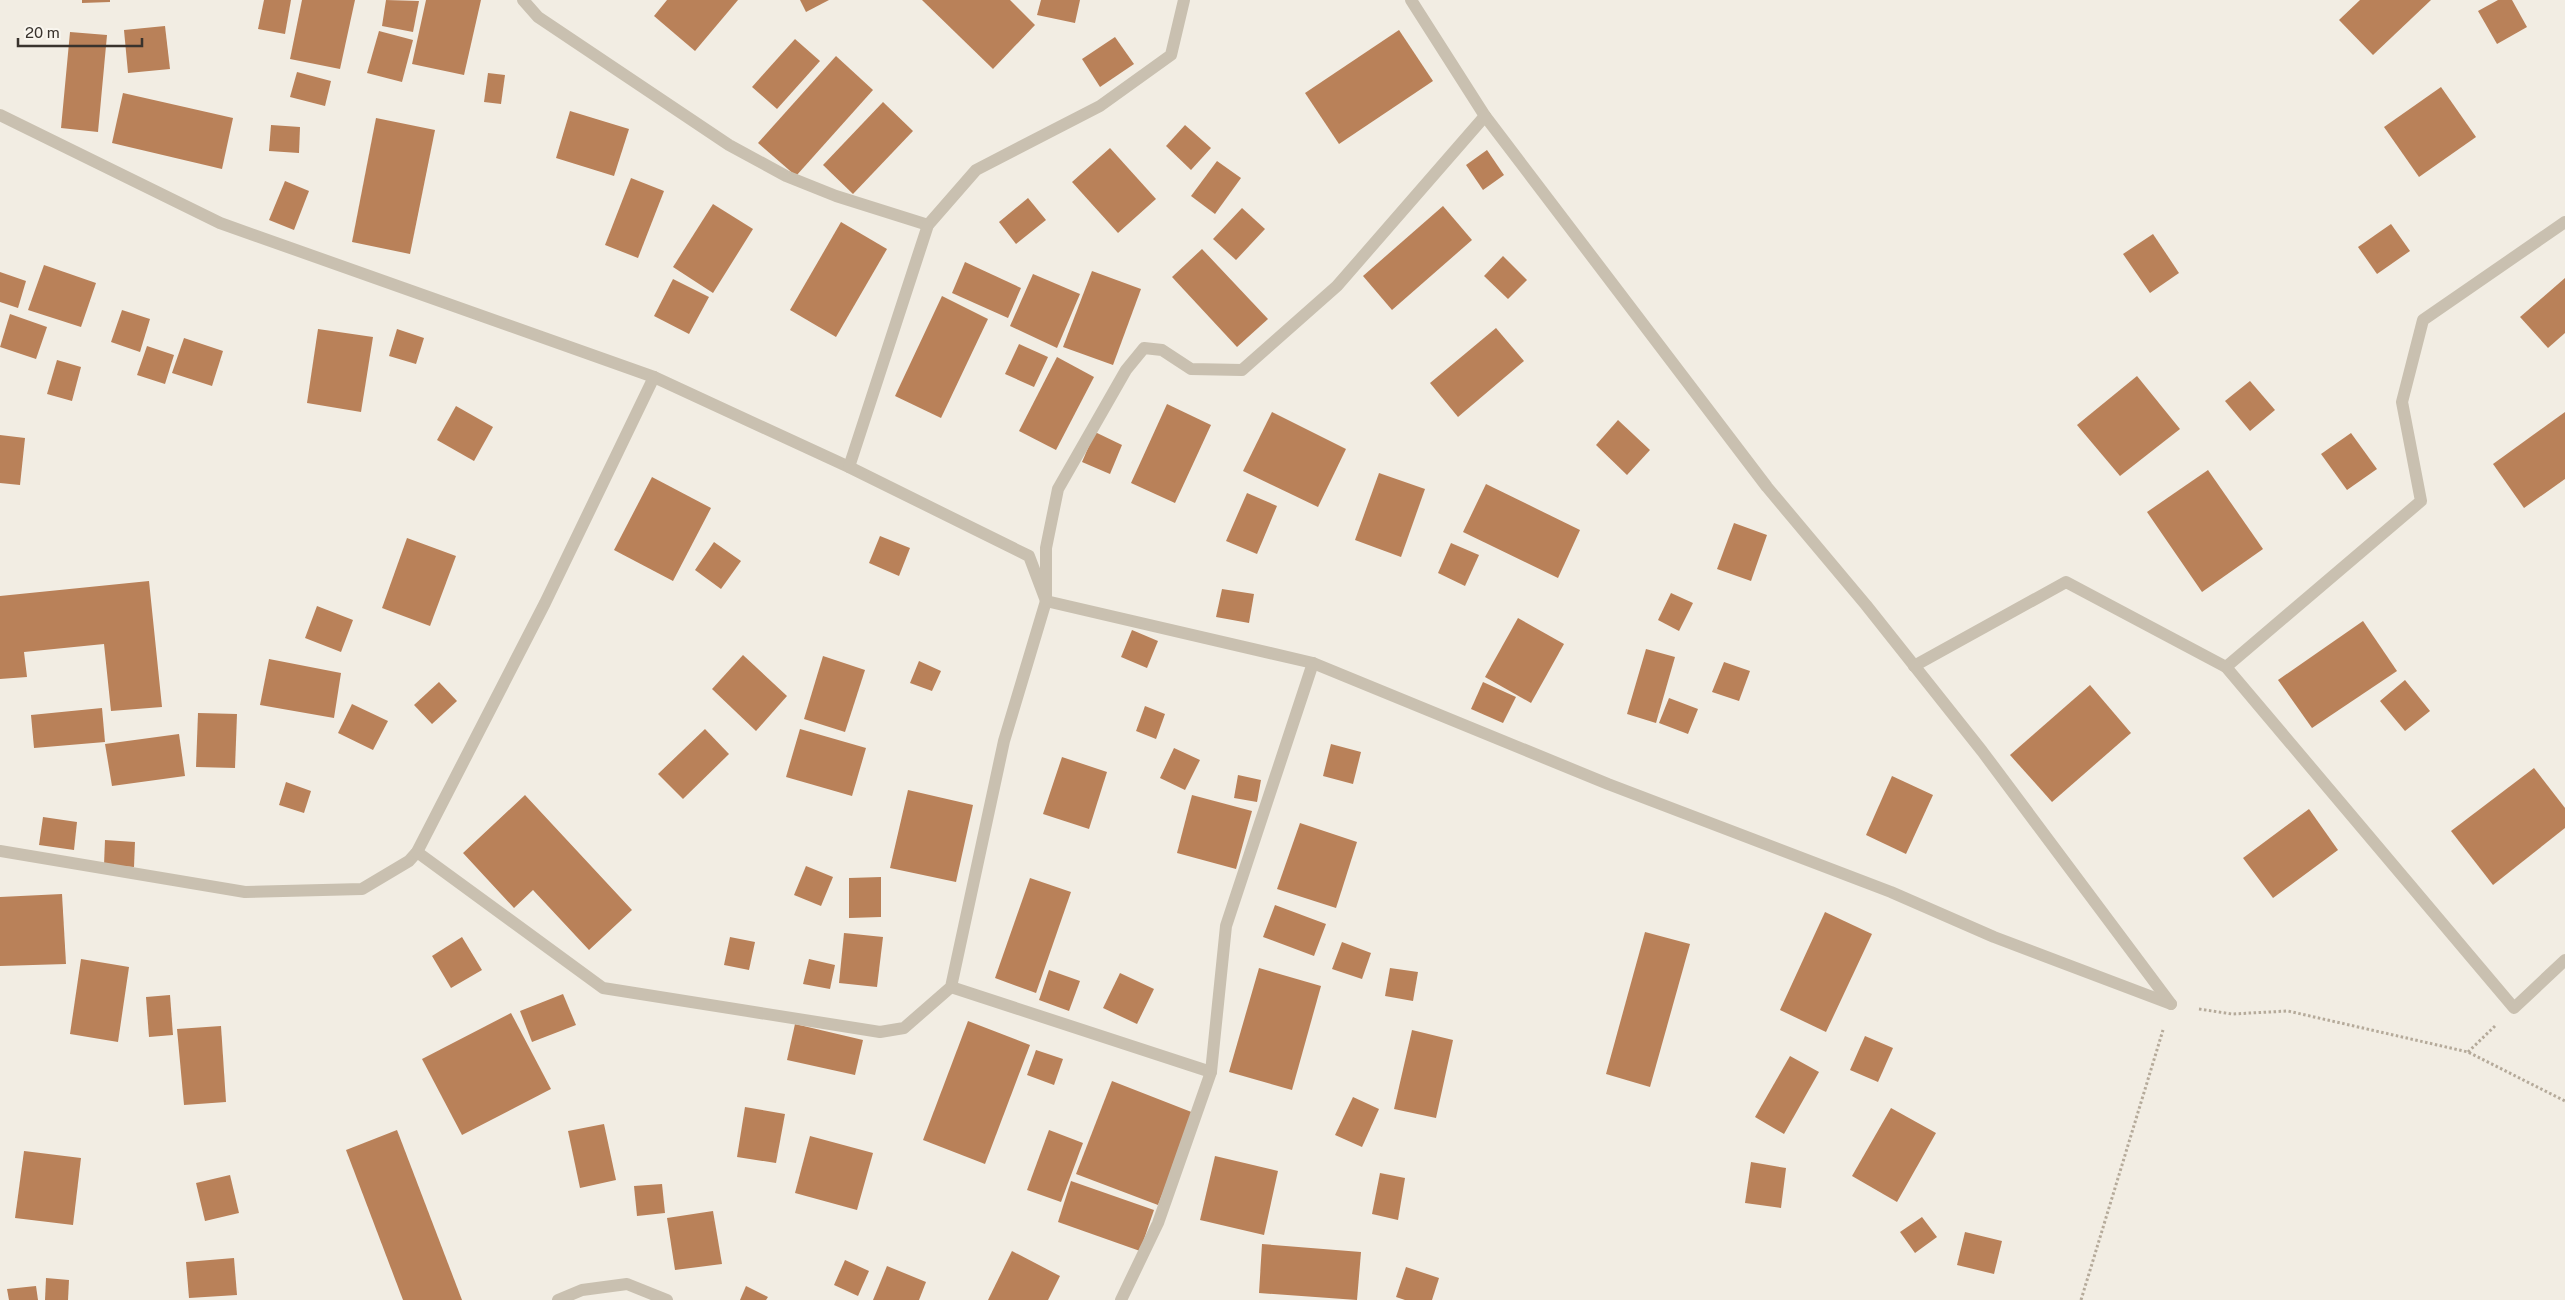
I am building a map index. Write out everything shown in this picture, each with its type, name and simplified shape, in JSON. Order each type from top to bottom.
[{"type":"street","points":[[523,0],[538,17],[729,145],[786,176],[836,196],[928,225]]},
{"type":"street","points":[[850,467],[928,225],[976,170],[1100,106],[1171,54],[1184,0]]},
{"type":"street","points":[[1411,0],[1485,116],[1767,487],[1982,750],[2171,1004]]},
{"type":"street","points":[[0,115],[220,223],[654,377],[850,467],[1029,556],[1046,601]]},
{"type":"street","points":[[417,852],[603,988],[880,1032],[904,1028],[951,987],[1004,741],[1046,601],[1046,548],[1058,489],[1126,370],[1144,348],[1162,350],[1191,369],[1242,370],[1338,286],[1485,116]]},
{"type":"street","points":[[2226,667],[2421,501],[2402,402],[2423,320],[2565,222]]},
{"type":"street","points":[[0,851],[245,892],[362,889],[409,861],[417,852],[545,603],[654,377]]},
{"type":"street","points":[[1914,666],[2066,582],[2226,667],[2514,1008],[2565,960]]},
{"type":"street","points":[[1046,601],[1313,663],[1608,784],[1891,892],[1994,937],[2171,1004]]},
{"type":"street","points":[[1121,1300],[1158,1223],[1211,1072],[1226,926],[1313,663]]},
{"type":"street","points":[[951,987],[1211,1072]]},
{"type":"street","points":[[558,1300],[582,1290],[627,1284],[667,1300]]},
{"type":"path","points":[[2081,1300],[2171,1004],[2232,1014],[2288,1010],[2468,1052],[2565,1101]]},
{"type":"path","points":[[2468,1052],[2514,1008]]},
{"type":"building","points":[[82,0],[110,0],[110,2],[82,3]]},
{"type":"building","points":[[264,0],[291,0],[285,34],[258,29]]},
{"type":"building","points":[[302,0],[355,0],[340,69],[290,59]]},
{"type":"building","points":[[386,0],[419,1],[413,32],[382,26]]},
{"type":"building","points":[[426,0],[481,0],[464,75],[412,64]]},
{"type":"building","points":[[667,0],[738,0],[695,51],[654,16]]},
{"type":"building","points":[[800,0],[829,0],[806,12]]},
{"type":"building","points":[[922,0],[1010,0],[1035,25],[993,69]]},
{"type":"building","points":[[1041,0],[1080,0],[1075,23],[1037,15]]},
{"type":"building","points":[[2360,0],[2431,0],[2373,55],[2339,20]]},
{"type":"building","points":[[2498,0],[2512,0],[2527,27],[2497,44],[2478,11]]},
{"type":"building","points":[[165,26],[170,69],[128,73],[124,30]]},
{"type":"building","points":[[1399,30],[1433,81],[1339,144],[1305,93]]},
{"type":"building","points":[[379,31],[413,40],[402,82],[367,73]]},
{"type":"building","points":[[70,32],[107,35],[98,132],[61,128]]},
{"type":"building","points":[[1115,37],[1134,64],[1100,87],[1082,59]]},
{"type":"building","points":[[795,39],[820,61],[777,109],[752,87]]},
{"type":"building","points":[[836,56],[873,90],[796,176],[758,143]]},
{"type":"building","points":[[297,72],[331,81],[325,106],[290,97]]},
{"type":"building","points":[[488,73],[505,75],[501,104],[484,102]]},
{"type":"building","points":[[2441,87],[2476,137],[2419,177],[2384,127]]},
{"type":"building","points":[[123,93],[233,118],[222,169],[112,143]]},
{"type":"building","points":[[883,102],[913,131],[853,194],[823,165]]},
{"type":"building","points":[[570,111],[629,129],[614,176],[556,158]]},
{"type":"building","points":[[376,118],[435,130],[410,254],[352,242]]},
{"type":"building","points":[[271,125],[300,127],[299,153],[269,151]]},
{"type":"building","points":[[1185,125],[1211,148],[1191,170],[1166,146]]},
{"type":"building","points":[[1110,148],[1156,199],[1118,233],[1072,182]]},
{"type":"building","points":[[1487,150],[1504,175],[1483,190],[1466,165]]},
{"type":"building","points":[[1217,161],[1241,178],[1215,214],[1191,196]]},
{"type":"building","points":[[631,178],[664,191],[638,258],[605,245]]},
{"type":"building","points":[[285,181],[309,191],[294,230],[269,220]]},
{"type":"building","points":[[1028,198],[1046,220],[1016,244],[999,222]]},
{"type":"building","points":[[713,204],[753,229],[713,293],[673,267]]},
{"type":"building","points":[[1443,206],[1472,240],[1392,310],[1363,276]]},
{"type":"building","points":[[1242,208],[1265,229],[1236,260],[1213,239]]},
{"type":"building","points":[[841,222],[887,249],[836,337],[790,310]]},
{"type":"building","points":[[2391,224],[2410,251],[2377,274],[2358,247]]},
{"type":"building","points":[[2153,234],[2179,273],[2150,293],[2123,254]]},
{"type":"building","points":[[1202,249],[1268,319],[1237,347],[1172,277]]},
{"type":"building","points":[[1503,256],[1527,280],[1508,299],[1484,276]]},
{"type":"building","points":[[965,262],[1021,288],[1008,318],[952,293]]},
{"type":"building","points":[[44,265],[96,283],[81,327],[28,310]]},
{"type":"building","points":[[1092,271],[1141,289],[1113,365],[1063,347]]},
{"type":"building","points":[[0,272],[26,281],[18,308],[0,302]]},
{"type":"building","points":[[1033,274],[1080,294],[1057,348],[1010,326]]},
{"type":"building","points":[[2565,278],[2565,333],[2548,348],[2520,317]]},
{"type":"building","points":[[673,279],[709,297],[689,334],[654,316]]},
{"type":"building","points":[[942,296],[988,319],[941,418],[895,396]]},
{"type":"building","points":[[122,310],[150,319],[140,352],[111,342]]},
{"type":"building","points":[[10,314],[47,327],[36,359],[0,347]]},
{"type":"building","points":[[1496,328],[1524,361],[1458,417],[1430,383]]},
{"type":"building","points":[[318,329],[373,337],[361,412],[307,403]]},
{"type":"building","points":[[397,329],[424,338],[416,364],[389,356]]},
{"type":"building","points":[[184,338],[223,351],[212,386],[172,373]]},
{"type":"building","points":[[1019,344],[1048,357],[1034,387],[1005,374]]},
{"type":"building","points":[[147,346],[174,355],[165,384],[137,375]]},
{"type":"building","points":[[1057,357],[1094,377],[1056,450],[1019,431]]},
{"type":"building","points":[[57,360],[81,367],[72,401],[47,394]]},
{"type":"building","points":[[2137,376],[2180,429],[2120,476],[2077,425]]},
{"type":"building","points":[[2250,381],[2275,410],[2250,431],[2225,401]]},
{"type":"building","points":[[1167,404],[1211,425],[1175,503],[1131,483]]},
{"type":"building","points":[[456,406],[493,427],[474,461],[437,440]]},
{"type":"building","points":[[1272,412],[1346,449],[1318,507],[1243,471]]},
{"type":"building","points":[[2565,412],[2565,479],[2524,508],[2493,464]]},
{"type":"building","points":[[1618,420],[1650,450],[1627,475],[1596,445]]},
{"type":"building","points":[[1095,432],[1122,445],[1110,474],[1082,462]]},
{"type":"building","points":[[2351,433],[2377,469],[2347,490],[2321,454]]},
{"type":"building","points":[[0,435],[25,438],[20,485],[0,483]]},
{"type":"building","points":[[2208,470],[2263,549],[2202,592],[2147,512]]},
{"type":"building","points":[[1379,473],[1425,489],[1401,557],[1355,540]]},
{"type":"building","points":[[652,477],[711,508],[673,581],[614,550]]},
{"type":"building","points":[[1486,484],[1580,530],[1558,578],[1463,532]]},
{"type":"building","points":[[1247,493],[1277,506],[1257,554],[1226,541]]},
{"type":"building","points":[[1734,523],[1767,535],[1751,581],[1717,569]]},
{"type":"building","points":[[880,536],[910,548],[899,576],[869,563]]},
{"type":"building","points":[[407,538],[456,556],[430,626],[382,608]]},
{"type":"building","points":[[714,542],[741,561],[721,589],[695,570]]},
{"type":"building","points":[[1451,543],[1479,555],[1465,586],[1438,573]]},
{"type":"building","points":[[149,581],[162,707],[111,711],[104,644],[24,652],[27,677],[0,679],[0,596]]},
{"type":"building","points":[[1222,589],[1254,594],[1249,623],[1216,617]]},
{"type":"building","points":[[1671,593],[1693,603],[1679,631],[1658,620]]},
{"type":"building","points":[[317,606],[353,620],[341,652],[305,638]]},
{"type":"building","points":[[1518,618],[1564,644],[1531,703],[1485,677]]},
{"type":"building","points":[[2363,621],[2397,671],[2312,728],[2278,680]]},
{"type":"building","points":[[1132,630],[1158,641],[1147,668],[1121,657]]},
{"type":"building","points":[[1646,649],[1675,657],[1656,723],[1627,714]]},
{"type":"building","points":[[743,655],[787,696],[756,731],[712,689]]},
{"type":"building","points":[[823,656],[865,670],[845,732],[804,719]]},
{"type":"building","points":[[269,659],[341,673],[334,718],[260,705]]},
{"type":"building","points":[[919,661],[941,671],[932,691],[910,683]]},
{"type":"building","points":[[1724,662],[1750,671],[1739,701],[1712,692]]},
{"type":"building","points":[[2405,680],[2430,711],[2405,731],[2380,701]]},
{"type":"building","points":[[439,682],[457,701],[432,724],[414,705]]},
{"type":"building","points":[[1483,682],[1516,697],[1503,723],[1471,709]]},
{"type":"building","points":[[2090,685],[2131,733],[2052,802],[2010,755]]},
{"type":"building","points":[[1669,698],[1698,709],[1688,734],[1659,723]]},
{"type":"building","points":[[352,704],[388,721],[373,750],[338,733]]},
{"type":"building","points":[[1145,706],[1165,714],[1156,739],[1136,731]]},
{"type":"building","points":[[102,708],[105,742],[34,748],[31,715]]},
{"type":"building","points":[[198,713],[237,714],[235,768],[196,767]]},
{"type":"building","points":[[705,729],[729,754],[683,799],[658,774]]},
{"type":"building","points":[[800,729],[866,748],[852,796],[786,777]]},
{"type":"building","points":[[179,734],[185,776],[112,786],[105,744]]},
{"type":"building","points":[[1331,744],[1361,752],[1353,784],[1323,776]]},
{"type":"building","points":[[1174,748],[1200,760],[1185,790],[1160,778]]},
{"type":"building","points":[[1062,757],[1107,772],[1089,829],[1043,814]]},
{"type":"building","points":[[2534,768],[2565,808],[2565,828],[2493,885],[2451,831]]},
{"type":"building","points":[[1238,775],[1261,780],[1257,802],[1234,798]]},
{"type":"building","points":[[1892,776],[1933,795],[1906,854],[1866,835]]},
{"type":"building","points":[[286,782],[311,791],[304,813],[279,805]]},
{"type":"building","points":[[908,790],[973,805],[956,882],[890,868]]},
{"type":"building","points":[[525,795],[632,910],[589,950],[533,890],[514,908],[463,853]]},
{"type":"building","points":[[1192,795],[1252,811],[1236,869],[1177,853]]},
{"type":"building","points":[[2309,809],[2338,850],[2273,898],[2243,858]]},
{"type":"building","points":[[43,817],[77,822],[74,850],[39,845]]},
{"type":"building","points":[[1300,823],[1357,842],[1336,908],[1277,889]]},
{"type":"building","points":[[105,840],[135,842],[134,867],[104,865]]},
{"type":"building","points":[[806,866],[833,877],[821,906],[794,895]]},
{"type":"building","points":[[881,877],[881,917],[849,918],[849,878]]},
{"type":"building","points":[[1030,878],[1071,892],[1036,993],[995,978]]},
{"type":"building","points":[[62,894],[66,964],[0,966],[0,897]]},
{"type":"building","points":[[1275,905],[1326,924],[1314,956],[1263,937]]},
{"type":"building","points":[[1825,912],[1872,934],[1826,1032],[1780,1010]]},
{"type":"building","points":[[1645,932],[1690,944],[1650,1087],[1606,1074]]},
{"type":"building","points":[[844,933],[883,937],[877,987],[839,983]]},
{"type":"building","points":[[462,937],[482,970],[451,988],[432,956]]},
{"type":"building","points":[[730,937],[755,942],[749,970],[724,965]]},
{"type":"building","points":[[1342,942],[1371,953],[1362,979],[1332,969]]},
{"type":"building","points":[[81,959],[129,967],[118,1042],[70,1034]]},
{"type":"building","points":[[809,959],[835,965],[830,989],[803,984]]},
{"type":"building","points":[[1259,968],[1321,986],[1292,1090],[1229,1072]]},
{"type":"building","points":[[1390,968],[1418,972],[1413,1001],[1385,996]]},
{"type":"building","points":[[1049,970],[1080,981],[1069,1011],[1039,1000]]},
{"type":"building","points":[[1120,973],[1154,989],[1137,1024],[1103,1008]]},
{"type":"building","points":[[563,994],[576,1025],[532,1042],[520,1011]]},
{"type":"building","points":[[170,995],[173,1035],[149,1037],[146,997]]},
{"type":"building","points":[[511,1013],[551,1089],[462,1135],[422,1059]]},
{"type":"building","points":[[968,1021],[1030,1045],[985,1164],[923,1140]]},
{"type":"building","points":[[795,1024],[863,1040],[855,1075],[787,1060]]},
{"type":"building","points":[[221,1026],[226,1102],[184,1105],[177,1029]]},
{"type":"building","points":[[1412,1030],[1453,1040],[1436,1118],[1394,1109]]},
{"type":"building","points":[[1865,1036],[1893,1048],[1878,1082],[1850,1070]]},
{"type":"building","points":[[1036,1050],[1063,1059],[1054,1085],[1027,1075]]},
{"type":"building","points":[[1790,1056],[1819,1072],[1784,1134],[1755,1117]]},
{"type":"building","points":[[1112,1081],[1194,1113],[1158,1205],[1076,1174]]},
{"type":"building","points":[[1353,1097],[1379,1109],[1362,1147],[1335,1135]]},
{"type":"building","points":[[745,1107],[785,1114],[776,1163],[737,1157]]},
{"type":"building","points":[[1891,1108],[1936,1133],[1897,1202],[1852,1176]]},
{"type":"building","points":[[604,1124],[616,1180],[580,1188],[568,1131]]},
{"type":"building","points":[[397,1130],[462,1300],[403,1300],[346,1150]]},
{"type":"building","points":[[1049,1130],[1083,1143],[1061,1202],[1027,1190]]},
{"type":"building","points":[[810,1136],[873,1153],[857,1210],[795,1193]]},
{"type":"building","points":[[24,1151],[81,1158],[73,1225],[15,1218]]},
{"type":"building","points":[[1215,1156],[1278,1171],[1264,1235],[1200,1220]]},
{"type":"building","points":[[1751,1162],[1786,1168],[1781,1208],[1745,1203]]},
{"type":"building","points":[[1380,1173],[1405,1178],[1398,1220],[1372,1214]]},
{"type":"building","points":[[230,1175],[239,1213],[205,1221],[196,1183]]},
{"type":"building","points":[[1071,1181],[1154,1210],[1140,1251],[1058,1222]]},
{"type":"building","points":[[662,1184],[665,1213],[637,1216],[634,1186]]},
{"type":"building","points":[[713,1211],[722,1264],[675,1270],[667,1218]]},
{"type":"building","points":[[1922,1217],[1937,1237],[1915,1253],[1900,1232]]},
{"type":"building","points":[[1965,1232],[2002,1241],[1994,1274],[1957,1265]]},
{"type":"building","points":[[1262,1244],[1361,1252],[1357,1300],[1259,1293]]},
{"type":"building","points":[[1012,1251],[1060,1276],[1048,1300],[988,1300]]},
{"type":"building","points":[[234,1258],[237,1295],[189,1298],[186,1262]]},
{"type":"building","points":[[845,1260],[869,1271],[858,1296],[834,1285]]},
{"type":"building","points":[[887,1266],[926,1282],[919,1300],[873,1300]]},
{"type":"building","points":[[1406,1267],[1439,1278],[1432,1300],[1405,1300],[1396,1297]]},
{"type":"building","points":[[46,1278],[69,1280],[68,1300],[45,1300]]},
{"type":"building","points":[[36,1286],[38,1300],[9,1300],[7,1289]]},
{"type":"building","points":[[746,1286],[768,1297],[766,1300],[740,1300]]}]
